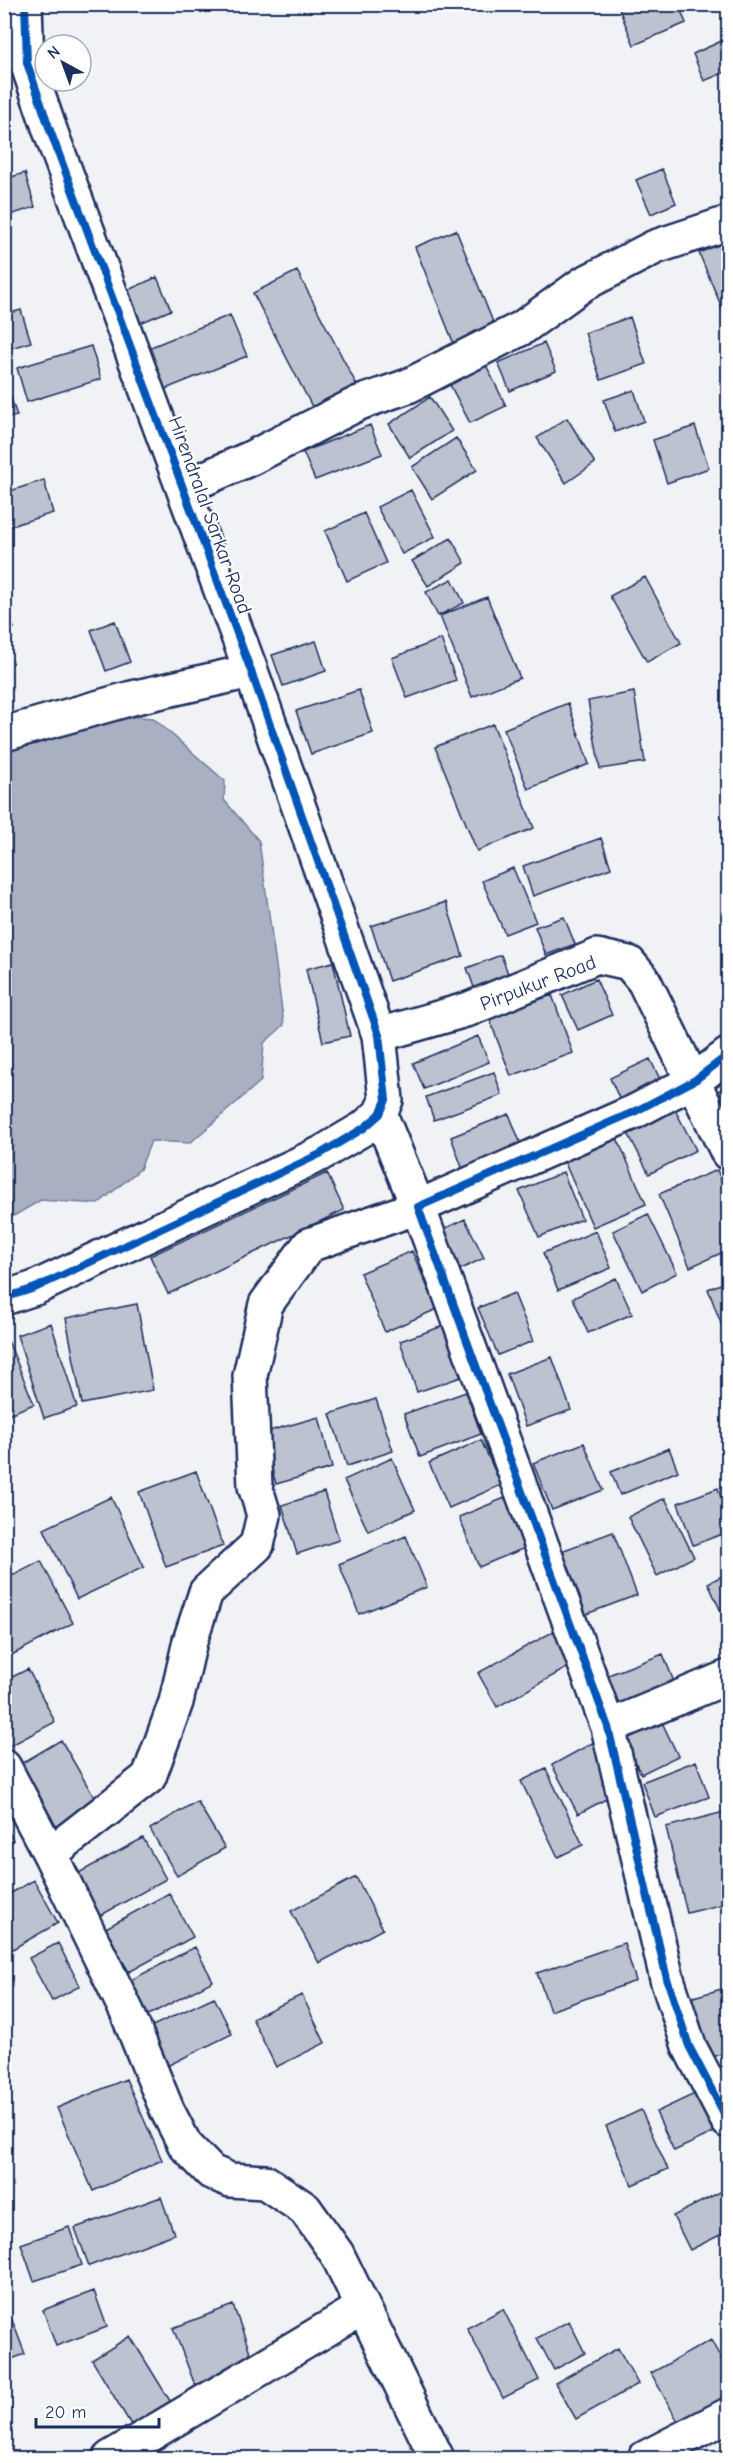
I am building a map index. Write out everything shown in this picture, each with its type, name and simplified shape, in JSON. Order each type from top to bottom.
[{"type":"street","name":"Hirendralal Sarkar Road","points":[[26,4],[27,63],[251,671],[379,1035],[386,1100],[380,1114]]},
{"type":"street","points":[[183,488],[251,458],[359,403],[417,381],[522,328],[583,284],[655,247],[729,224]]},
{"type":"street","points":[[4,734],[132,698],[251,671]]},
{"type":"street","name":"Pirpukur Road","points":[[379,1035],[469,1010],[597,956],[629,963],[644,981],[695,1080],[729,1153]]},
{"type":"street","points":[[50,1854],[149,1776],[176,1702],[190,1641],[206,1592],[257,1545],[264,1515],[255,1486],[250,1376],[266,1304],[309,1245],[418,1207],[636,1111],[695,1080],[729,1055]]},
{"type":"street","points":[[4,1298],[35,1288],[320,1154],[364,1128],[380,1114],[418,1207],[608,1727],[667,1979],[689,2046],[729,2121]]},
{"type":"street","points":[[608,1727],[729,1677]]},
{"type":"street","points":[[4,1767],[50,1854],[127,2012],[167,2110],[185,2145],[211,2172],[230,2180],[265,2182],[305,2209],[337,2254],[436,2458]]},
{"type":"street","points":[[110,2458],[362,2308]]},
{"type":"street","points":[[645,2458],[729,2415]]},
{"type":"water","points":[[86,713],[153,718],[225,781],[224,800],[259,841],[284,1025],[264,1043],[261,1081],[190,1143],[151,1141],[140,1169],[98,1204],[41,1200],[5,1221],[5,741]]},
{"type":"building","points":[[617,4],[678,4],[686,23],[634,45]]},
{"type":"building","points":[[726,39],[728,71],[704,81],[693,54]]},
{"type":"building","points":[[662,169],[676,203],[651,214],[636,180]]},
{"type":"building","points":[[25,173],[35,207],[4,217],[4,179]]},
{"type":"building","points":[[456,230],[497,332],[456,349],[415,247]]},
{"type":"building","points":[[728,240],[728,320],[727,320],[699,253]]},
{"type":"building","points":[[297,271],[362,395],[318,418],[253,293]]},
{"type":"building","points":[[157,277],[171,310],[140,323],[126,291]]},
{"type":"building","points":[[21,310],[31,342],[4,350],[4,315]]},
{"type":"building","points":[[230,315],[247,356],[163,390],[146,349]]},
{"type":"building","points":[[630,317],[646,364],[601,380],[585,333]]},
{"type":"building","points":[[544,343],[556,371],[510,391],[498,363]]},
{"type":"building","points":[[91,346],[101,379],[27,402],[17,368]]},
{"type":"building","points":[[484,361],[506,406],[470,423],[447,379]]},
{"type":"building","points":[[4,377],[17,416],[4,419]]},
{"type":"building","points":[[634,390],[644,421],[615,432],[604,400]]},
{"type":"building","points":[[430,397],[452,431],[410,458],[389,424]]},
{"type":"building","points":[[567,418],[595,463],[566,483],[537,438]]},
{"type":"building","points":[[370,425],[382,454],[315,480],[303,452]]},
{"type":"building","points":[[695,426],[709,468],[667,483],[653,440]]},
{"type":"building","points":[[456,438],[477,470],[432,499],[412,467]]},
{"type":"building","points":[[44,480],[53,513],[4,528],[4,493]]},
{"type":"building","points":[[411,490],[435,537],[402,554],[377,507]]},
{"type":"building","points":[[364,513],[386,563],[347,581],[325,531]]},
{"type":"building","points":[[451,538],[465,563],[428,586],[412,561]]},
{"type":"building","points":[[645,577],[681,643],[647,662],[610,596]]},
{"type":"building","points":[[452,579],[464,603],[438,616],[426,592]]},
{"type":"building","points":[[487,597],[520,678],[472,697],[440,616]]},
{"type":"building","points":[[4,608],[14,628],[4,633]]},
{"type":"building","points":[[115,621],[130,662],[106,671],[91,630]]},
{"type":"building","points":[[441,639],[456,680],[407,698],[392,658]]},
{"type":"building","points":[[316,641],[326,671],[283,686],[272,655]]},
{"type":"building","points":[[359,690],[373,733],[311,754],[296,711]]},
{"type":"building","points":[[634,692],[645,762],[600,769],[588,701]]},
{"type":"building","points":[[568,703],[589,764],[528,789],[504,729]]},
{"type":"building","points":[[493,724],[534,828],[477,851],[435,747]]},
{"type":"building","points":[[601,838],[611,868],[533,896],[523,866]]},
{"type":"building","points":[[513,868],[536,922],[505,934],[482,881]]},
{"type":"building","points":[[446,902],[463,956],[389,981],[371,926]]},
{"type":"building","points":[[564,917],[575,944],[546,955],[535,927]]},
{"type":"building","points":[[501,955],[509,976],[475,990],[467,968]]},
{"type":"building","points":[[333,962],[350,1036],[323,1042],[306,969]]},
{"type":"building","points":[[596,979],[612,1015],[578,1030],[562,995]]},
{"type":"building","points":[[552,995],[573,1053],[511,1076],[489,1018]]},
{"type":"building","points":[[478,1036],[489,1062],[424,1089],[413,1063]]},
{"type":"building","points":[[650,1059],[665,1089],[624,1109],[610,1078]]},
{"type":"building","points":[[494,1072],[502,1095],[434,1120],[426,1097]]},
{"type":"building","points":[[728,1086],[728,1121],[714,1093]]},
{"type":"building","points":[[672,1104],[696,1150],[649,1174],[626,1129]]},
{"type":"building","points":[[509,1114],[522,1147],[463,1170],[451,1137]]},
{"type":"building","points":[[617,1138],[646,1204],[593,1227],[564,1161]]},
{"type":"building","points":[[717,1170],[728,1197],[728,1250],[690,1267],[659,1194]]},
{"type":"building","points":[[563,1172],[582,1219],[539,1237],[519,1191]]},
{"type":"building","points":[[327,1173],[344,1210],[168,1294],[150,1256]]},
{"type":"building","points":[[648,1214],[677,1273],[642,1291],[613,1231]]},
{"type":"building","points":[[465,1219],[484,1258],[453,1273],[435,1233]]},
{"type":"building","points":[[596,1231],[611,1268],[558,1290],[543,1253]]},
{"type":"building","points":[[412,1251],[437,1309],[385,1332],[360,1273]]},
{"type":"building","points":[[616,1278],[632,1314],[588,1333],[573,1298]]},
{"type":"building","points":[[728,1281],[728,1342],[708,1289]]},
{"type":"building","points":[[514,1293],[533,1341],[498,1355],[478,1308]]},
{"type":"building","points":[[137,1304],[153,1390],[82,1404],[66,1318]]},
{"type":"building","points":[[51,1323],[77,1407],[44,1418],[17,1335]]},
{"type":"building","points":[[449,1324],[467,1375],[417,1392],[400,1341]]},
{"type":"building","points":[[9,1343],[34,1404],[4,1416],[4,1345]]},
{"type":"building","points":[[552,1357],[571,1410],[526,1426],[507,1374]]},
{"type":"building","points":[[466,1392],[481,1434],[420,1457],[404,1414]]},
{"type":"building","points":[[376,1399],[393,1451],[347,1466],[330,1414]]},
{"type":"building","points":[[319,1417],[332,1468],[276,1484],[262,1433]]},
{"type":"building","points":[[481,1440],[501,1485],[449,1508],[429,1463]]},
{"type":"building","points":[[584,1443],[603,1490],[552,1510],[533,1463]]},
{"type":"building","points":[[669,1448],[678,1471],[620,1495],[611,1472]]},
{"type":"building","points":[[392,1458],[415,1510],[368,1531],[344,1480]]},
{"type":"building","points":[[196,1471],[223,1546],[166,1567],[139,1492]]},
{"type":"building","points":[[718,1488],[728,1519],[728,1532],[693,1545],[678,1503]]},
{"type":"building","points":[[324,1492],[339,1540],[297,1554],[282,1505]]},
{"type":"building","points":[[111,1497],[144,1567],[77,1599],[44,1529]]},
{"type":"building","points":[[507,1497],[527,1547],[479,1567],[459,1517]]},
{"type":"building","points":[[665,1498],[694,1557],[657,1576],[628,1517]]},
{"type":"building","points":[[613,1532],[637,1595],[581,1616],[556,1553]]},
{"type":"building","points":[[406,1536],[427,1587],[359,1614],[339,1564]]},
{"type":"building","points":[[41,1561],[73,1623],[4,1659],[4,1580]]},
{"type":"building","points":[[728,1573],[728,1627],[708,1583]]},
{"type":"building","points":[[556,1630],[574,1664],[497,1707],[478,1673]]},
{"type":"building","points":[[663,1654],[678,1692],[612,1717],[598,1679]]},
{"type":"building","points":[[28,1669],[55,1722],[4,1749],[4,1681]]},
{"type":"building","points":[[658,1714],[678,1756],[641,1774],[621,1731]]},
{"type":"building","points":[[61,1740],[98,1804],[49,1833],[12,1769]]},
{"type":"building","points":[[596,1741],[623,1790],[578,1814],[552,1765]]},
{"type":"building","points":[[696,1761],[709,1797],[655,1817],[642,1782]]},
{"type":"building","points":[[546,1769],[583,1845],[558,1857],[521,1781]]},
{"type":"building","points":[[197,1801],[225,1848],[177,1876],[150,1829]]},
{"type":"building","points":[[728,1811],[728,1903],[687,1913],[666,1827]]},
{"type":"building","points":[[4,1824],[13,1840],[4,1845]]},
{"type":"building","points":[[143,1838],[166,1879],[96,1918],[73,1876]]},
{"type":"building","points":[[356,1877],[383,1929],[319,1963],[291,1911]]},
{"type":"building","points":[[34,1880],[58,1923],[4,1954],[4,1897]]},
{"type":"building","points":[[169,1893],[193,1937],[129,1972],[104,1929]]},
{"type":"building","points":[[58,1943],[80,1986],[52,2001],[29,1958]]},
{"type":"building","points":[[624,1943],[636,1981],[550,2011],[537,1973]]},
{"type":"building","points":[[195,1947],[213,1981],[145,2017],[127,1982]]},
{"type":"building","points":[[725,1988],[728,2000],[728,2052],[701,2061],[683,2000]]},
{"type":"building","points":[[302,1995],[325,2043],[276,2067],[252,2018]]},
{"type":"building","points":[[214,1997],[232,2034],[165,2067],[146,2029]]},
{"type":"building","points":[[126,2079],[162,2160],[93,2191],[57,2108]]},
{"type":"building","points":[[701,2091],[719,2130],[674,2151],[656,2112]]},
{"type":"building","points":[[641,2110],[668,2169],[632,2185],[606,2126]]},
{"type":"building","points":[[728,2188],[728,2231],[690,2250],[673,2216]]},
{"type":"building","points":[[161,2197],[174,2234],[89,2266],[75,2228]]},
{"type":"building","points":[[69,2227],[82,2265],[34,2281],[21,2244]]},
{"type":"building","points":[[94,2291],[107,2327],[56,2346],[43,2310]]},
{"type":"building","points":[[233,2305],[254,2363],[195,2385],[173,2328]]},
{"type":"building","points":[[503,2309],[539,2380],[503,2398],[467,2328]]},
{"type":"building","points":[[9,2312],[25,2354],[4,2362],[4,2314]]},
{"type":"building","points":[[569,2321],[585,2353],[554,2370],[537,2338]]},
{"type":"building","points":[[130,2336],[172,2404],[133,2428],[92,2360]]},
{"type":"building","points":[[711,2340],[728,2372],[728,2401],[681,2427],[651,2373]]},
{"type":"building","points":[[618,2348],[638,2384],[576,2419],[555,2383]]},
{"type":"cycle path","points":[[4,1298],[35,1288],[320,1154],[364,1128],[380,1114],[386,1100],[379,1035],[251,671],[27,63],[25,4]]},
{"type":"cycle path","points":[[728,1055],[695,1080],[636,1111],[418,1207],[608,1727],[667,1979],[689,2046],[728,2121]]}]
